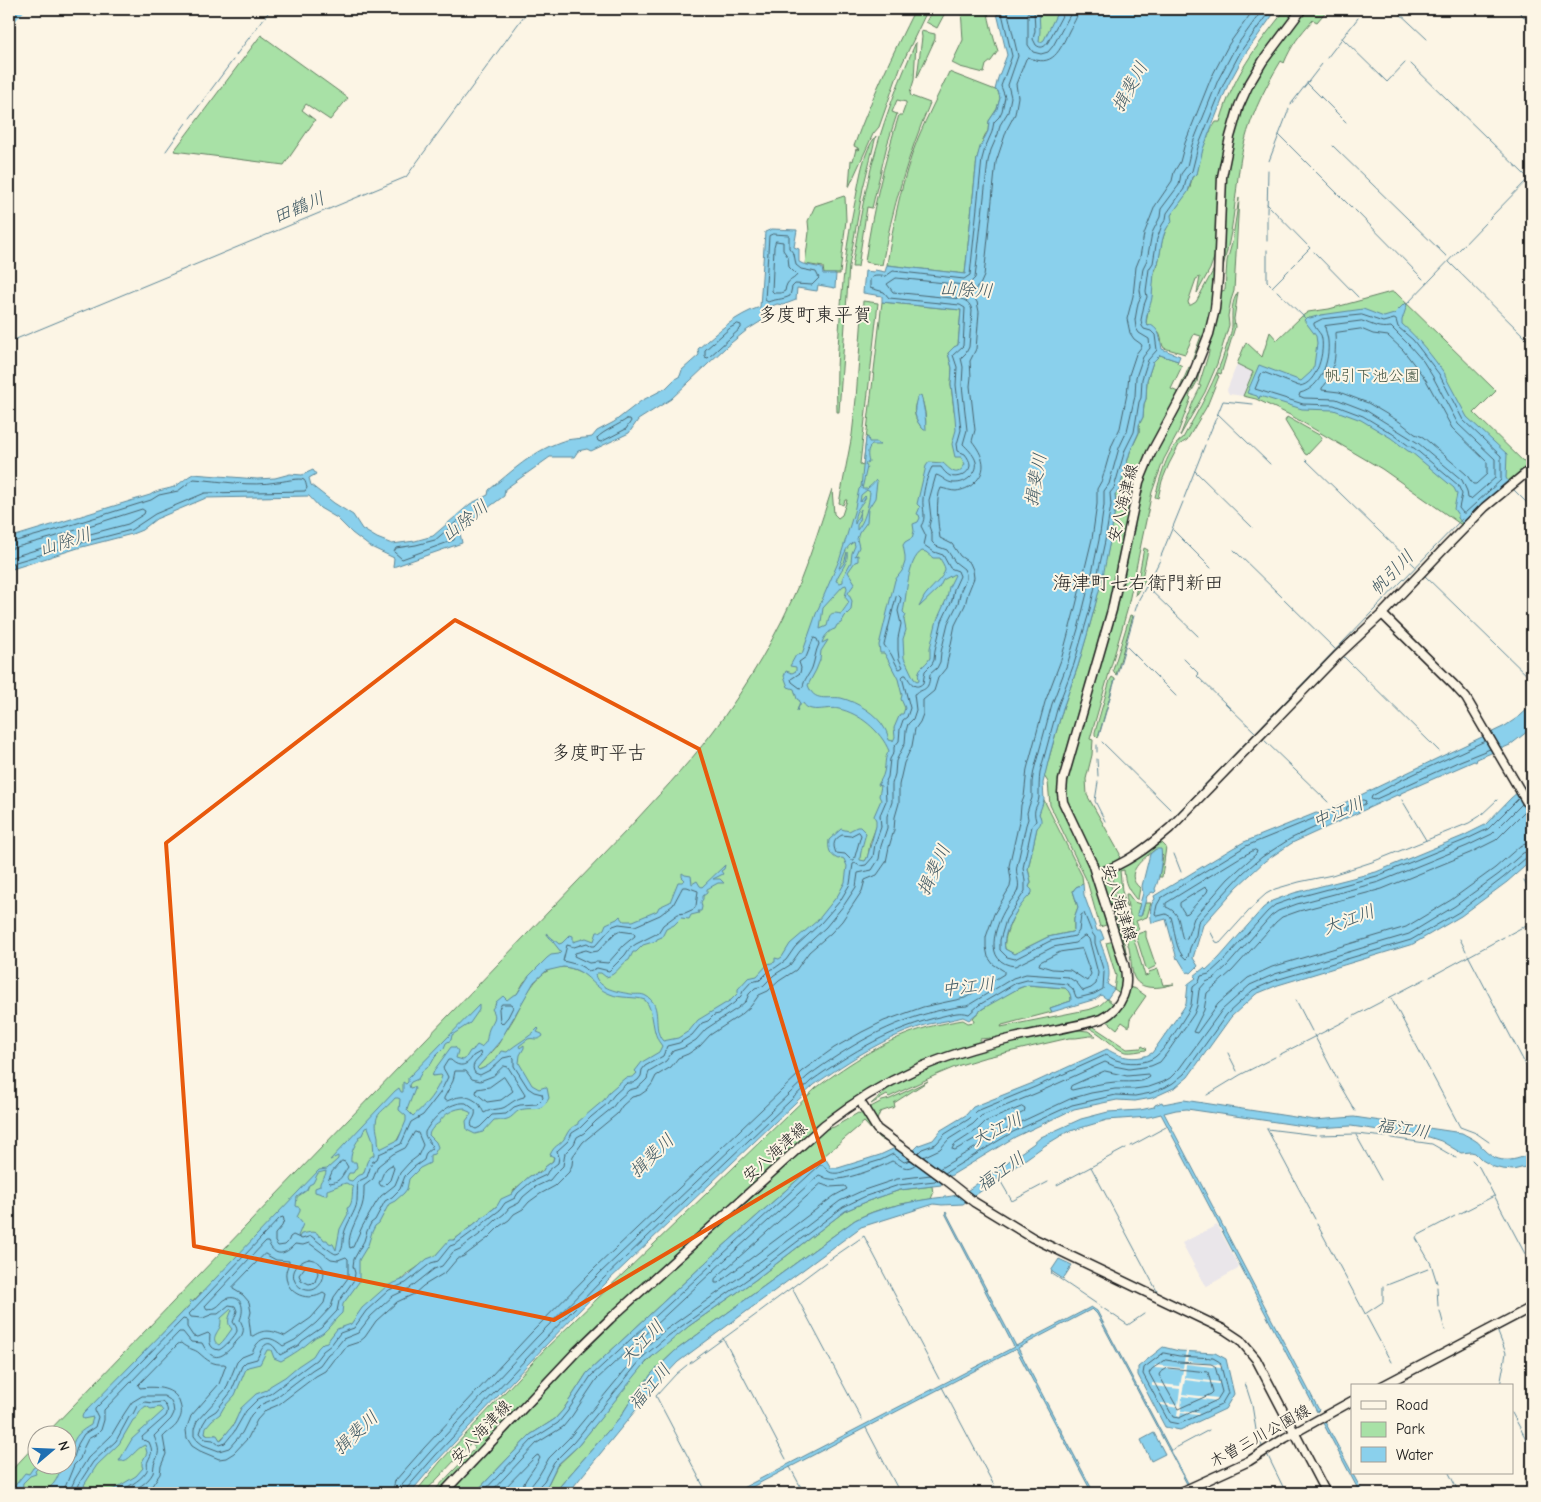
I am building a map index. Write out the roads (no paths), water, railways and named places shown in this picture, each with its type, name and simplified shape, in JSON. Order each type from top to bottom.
[{"type":"main road","name":"安八海津線","points":[[444,1493],[577,1351],[824,1125],[849,1106],[896,1078],[957,1053],[1015,1037],[1094,1022],[1112,1012],[1123,998],[1127,978],[1124,964],[1096,874],[1062,802],[1063,780],[1112,610],[1139,482],[1151,454],[1191,379],[1209,334],[1215,309],[1218,278],[1222,177],[1230,137],[1239,106],[1262,61],[1302,9]]},
{"type":"main road","points":[[1096,874],[1132,858],[1170,828],[1485,507],[1532,468]]},
{"type":"main road","points":[[1382,614],[1466,698],[1532,811]]},
{"type":"main road","points":[[863,1106],[877,1129],[974,1202],[1033,1238],[1232,1334],[1256,1359],[1326,1493]]},
{"type":"main road","points":[[1386,1384],[1532,1307]]},
{"type":"main road","name":"木曽三川公園線","points":[[1180,1493],[1249,1461],[1294,1433],[1351,1402]]},
{"type":"water","points":[[996,9],[1039,9],[1039,42],[1041,42],[1044,40],[1056,15],[1062,9],[1277,9],[1245,54],[1228,85],[1203,149],[1197,174],[1192,177],[1188,192],[1171,215],[1172,222],[1164,235],[1158,263],[1154,272],[1152,297],[1146,324],[1148,326],[1151,325],[1157,330],[1162,349],[1180,356],[1178,361],[1160,355],[1153,362],[1147,380],[1146,399],[1139,432],[1130,452],[1119,491],[1115,494],[1116,504],[1103,576],[1078,666],[1063,708],[1043,783],[1044,800],[1039,814],[1041,821],[1037,828],[1028,869],[1031,882],[1029,887],[1032,893],[1012,918],[1006,934],[1005,949],[1014,954],[1048,937],[1072,932],[1078,907],[1073,891],[1076,887],[1083,884],[1084,895],[1097,931],[1101,931],[1104,939],[1100,941],[1109,973],[1107,984],[1114,989],[1107,999],[1101,995],[1096,999],[1052,1012],[1050,1008],[1071,1001],[1068,991],[1065,988],[1028,985],[1019,988],[982,1009],[969,1020],[963,1017],[929,1024],[883,1042],[814,1085],[608,1281],[438,1460],[410,1493],[106,1493],[136,1476],[143,1468],[142,1462],[147,1453],[145,1445],[126,1460],[119,1461],[132,1439],[163,1411],[160,1407],[151,1409],[146,1406],[133,1420],[119,1444],[97,1465],[84,1485],[86,1488],[71,1494],[43,1493],[52,1486],[59,1474],[78,1474],[78,1435],[91,1425],[93,1417],[83,1419],[83,1414],[191,1304],[190,1300],[193,1302],[319,1170],[327,1169],[338,1159],[338,1156],[330,1160],[395,1091],[399,1088],[403,1092],[403,1082],[406,1084],[408,1082],[408,1078],[479,1005],[479,1010],[470,1023],[452,1035],[451,1040],[446,1043],[431,1064],[423,1070],[418,1079],[411,1082],[410,1088],[414,1087],[415,1089],[407,1110],[413,1116],[434,1093],[442,1076],[432,1076],[451,1047],[455,1047],[458,1051],[456,1058],[463,1060],[477,1045],[481,1047],[484,1045],[494,1019],[495,1015],[492,1009],[496,1002],[503,996],[507,1000],[517,994],[529,976],[547,958],[561,952],[546,933],[559,944],[570,935],[573,936],[573,942],[586,938],[594,941],[597,932],[600,932],[606,924],[620,916],[624,921],[633,921],[657,911],[659,907],[670,902],[678,882],[685,880],[682,877],[682,873],[691,876],[692,884],[697,881],[702,887],[725,865],[721,871],[723,874],[713,879],[720,879],[724,883],[718,883],[707,889],[707,893],[703,896],[701,902],[701,911],[698,911],[699,913],[691,915],[689,919],[681,918],[674,925],[666,929],[662,937],[643,945],[636,952],[633,952],[629,960],[610,976],[606,977],[601,973],[595,975],[600,984],[605,987],[615,991],[646,996],[651,1000],[655,1005],[658,1030],[663,1041],[678,1038],[689,1031],[698,1020],[731,1000],[748,978],[757,976],[768,964],[775,962],[775,958],[779,959],[782,957],[790,944],[818,920],[838,895],[845,882],[847,866],[844,859],[838,859],[831,853],[829,840],[841,829],[849,831],[860,827],[866,833],[860,860],[865,861],[867,858],[876,826],[874,816],[881,800],[879,796],[881,786],[878,785],[884,774],[889,751],[875,730],[854,714],[834,708],[810,709],[803,703],[800,704],[797,711],[800,701],[797,699],[794,689],[788,687],[784,676],[786,671],[792,673],[796,671],[796,667],[790,666],[796,655],[802,654],[816,614],[840,558],[861,487],[866,438],[868,437],[869,442],[876,442],[880,445],[872,445],[868,450],[869,462],[865,464],[867,467],[862,489],[867,489],[876,480],[877,482],[875,498],[868,509],[867,522],[857,539],[859,547],[855,556],[858,555],[858,561],[855,562],[848,572],[855,583],[848,593],[852,601],[851,610],[841,623],[824,639],[822,643],[828,640],[821,651],[820,660],[808,685],[817,696],[841,698],[854,702],[866,709],[877,718],[886,731],[889,740],[893,741],[895,737],[894,728],[905,708],[901,699],[902,695],[898,679],[884,653],[880,653],[879,645],[895,580],[902,571],[905,562],[903,545],[912,538],[913,524],[918,522],[920,518],[917,514],[920,507],[917,504],[926,466],[929,462],[943,463],[954,472],[957,472],[965,464],[961,457],[955,457],[952,444],[956,430],[951,385],[952,368],[948,353],[958,345],[961,310],[882,302],[882,296],[863,293],[865,271],[885,272],[887,265],[965,274],[977,158],[988,131],[989,121],[997,109],[1000,98],[998,91],[995,90],[1007,55]],"holes":[[[867,490],[870,492],[866,512],[857,530],[861,509],[855,524],[855,516],[866,497],[860,502],[861,495]],[[854,542],[855,546],[851,562],[843,577],[843,582],[840,583],[836,581],[847,560],[847,552],[844,563],[839,568],[848,546]],[[922,551],[933,558],[940,558],[945,569],[942,576],[923,598],[919,607],[939,588],[943,580],[955,575],[937,620],[930,648],[930,658],[920,670],[919,680],[917,681],[914,679],[904,658],[903,639],[906,630],[904,620],[906,615],[903,612],[908,579],[913,562]],[[846,585],[845,597],[849,603],[841,614],[832,614],[829,617],[827,626],[820,629],[823,608]],[[563,967],[571,968],[584,974],[603,991],[619,996],[645,1000],[651,1011],[658,1041],[662,1046],[659,1052],[642,1062],[635,1071],[636,1075],[625,1078],[610,1091],[604,1100],[570,1129],[564,1139],[552,1151],[550,1155],[554,1157],[553,1161],[542,1172],[528,1177],[512,1194],[501,1199],[497,1206],[454,1240],[449,1240],[435,1256],[427,1259],[404,1279],[387,1286],[362,1308],[351,1324],[337,1329],[327,1342],[318,1348],[313,1356],[267,1390],[256,1394],[241,1408],[234,1424],[222,1439],[220,1440],[217,1435],[205,1433],[206,1427],[220,1414],[235,1395],[246,1369],[260,1364],[267,1350],[271,1350],[274,1358],[281,1361],[323,1333],[342,1313],[343,1304],[359,1282],[359,1260],[368,1245],[375,1226],[379,1223],[389,1204],[395,1201],[407,1189],[409,1179],[420,1168],[430,1163],[430,1155],[434,1154],[438,1147],[429,1135],[434,1126],[446,1114],[453,1110],[465,1108],[471,1114],[466,1121],[467,1130],[475,1134],[483,1132],[494,1120],[505,1120],[520,1110],[540,1108],[546,1103],[549,1098],[547,1088],[539,1089],[532,1085],[519,1063],[524,1045],[520,1048],[519,1046],[528,1039],[539,1039],[543,1036],[537,1032],[538,1028],[507,1052],[501,1051],[489,1065],[479,1070],[477,1068],[500,1041],[534,982],[546,971]],[[395,1098],[400,1099],[399,1110],[406,1116],[406,1121],[398,1140],[380,1149],[377,1118]],[[368,1127],[373,1140],[374,1155],[368,1161],[363,1174],[357,1176],[352,1181],[348,1180],[349,1173],[353,1173],[357,1167],[356,1162],[351,1162],[351,1156],[359,1139],[358,1137],[362,1135],[365,1128]],[[326,1171],[320,1186],[315,1188],[315,1192],[325,1195],[327,1190],[346,1183],[353,1187],[351,1203],[347,1208],[348,1214],[340,1229],[336,1250],[333,1244],[324,1240],[317,1233],[309,1232],[298,1236],[303,1224],[297,1217],[300,1211],[300,1208],[296,1206],[297,1197],[313,1183],[318,1173]],[[232,1310],[229,1318],[232,1329],[219,1345],[215,1339],[221,1318]]]},
{"type":"water","name":"山除川","points":[[772,229],[797,230],[794,247],[799,249],[799,262],[822,268],[823,274],[836,274],[835,288],[818,285],[817,291],[797,288],[796,300],[783,305],[777,304],[772,306],[768,317],[747,330],[726,347],[671,399],[638,420],[629,433],[591,451],[587,449],[578,451],[574,457],[550,457],[505,489],[504,496],[477,516],[460,533],[462,543],[393,567],[394,558],[369,546],[337,518],[320,508],[309,496],[206,498],[156,519],[142,530],[132,534],[78,548],[9,570],[9,538],[176,486],[193,474],[257,479],[275,478],[290,474],[302,475],[313,470],[316,474],[309,478],[311,485],[353,515],[362,529],[377,538],[392,544],[433,536],[470,504],[488,495],[489,490],[531,456],[564,441],[592,437],[597,431],[614,422],[641,401],[666,388],[699,355],[698,349],[712,336],[735,319],[760,307],[765,232]]},
{"type":"water","name":"帆引下池公園","points":[[1405,303],[1407,305],[1402,324],[1425,348],[1445,374],[1467,417],[1507,454],[1506,478],[1508,481],[1462,523],[1454,509],[1457,494],[1454,488],[1391,438],[1361,420],[1334,410],[1302,409],[1260,396],[1259,399],[1257,396],[1247,393],[1259,365],[1301,381],[1311,372],[1314,366],[1317,343],[1316,336],[1304,320],[1307,317],[1363,309],[1384,317],[1394,314]]},
{"type":"water","points":[[921,395],[925,412],[926,430],[918,422],[915,415],[917,398]]},
{"type":"water","name":"中江川","points":[[1532,705],[1532,728],[1510,745],[1477,759],[1476,762],[1474,761],[1401,793],[1400,796],[1397,795],[1292,843],[1265,861],[1237,887],[1203,925],[1193,958],[1198,966],[1191,973],[1187,973],[1177,959],[1166,919],[1152,923],[1150,910],[1155,899],[1154,896],[1233,848],[1316,813],[1321,814],[1505,726]]},
{"type":"water","name":"大江川","points":[[1532,780],[1532,860],[1507,882],[1461,916],[1413,944],[1278,985],[1256,994],[1231,1017],[1188,1077],[1176,1087],[1152,1098],[1135,1101],[1117,1100],[1074,1109],[1015,1137],[942,1181],[941,1185],[900,1190],[845,1211],[755,1280],[689,1326],[648,1360],[578,1446],[557,1465],[548,1484],[539,1493],[475,1493],[530,1435],[555,1419],[587,1373],[719,1250],[824,1156],[831,1168],[838,1168],[880,1155],[895,1148],[907,1157],[919,1145],[933,1140],[941,1130],[966,1115],[973,1107],[1033,1083],[1107,1049],[1118,1055],[1135,1058],[1152,1053],[1186,1004],[1188,984],[1196,978],[1194,976],[1204,968],[1206,970],[1219,958],[1263,908],[1272,901],[1294,893],[1376,872],[1463,836],[1485,825],[1511,798]]},
{"type":"water","points":[[1156,849],[1161,849],[1161,853],[1156,891],[1147,896],[1141,916],[1138,916],[1143,893],[1142,886],[1150,854]]},
{"type":"water","name":"福江川","points":[[1184,1100],[1314,1120],[1354,1117],[1462,1133],[1477,1142],[1495,1158],[1513,1160],[1532,1153],[1532,1163],[1513,1170],[1502,1169],[1482,1160],[1475,1153],[1461,1153],[1441,1141],[1429,1137],[1351,1126],[1317,1128],[1187,1109],[1164,1113],[1319,1410],[1317,1412],[1161,1114],[1149,1117],[1107,1120],[1067,1132],[1044,1146],[963,1204],[934,1204],[861,1227],[678,1362],[657,1384],[569,1492],[554,1493],[621,1416],[653,1372],[675,1351],[855,1220],[891,1206],[964,1193],[1041,1137],[1081,1119],[1108,1112],[1140,1110],[1154,1107],[1162,1102],[1163,1104]]},
{"type":"water","points":[[946,1212],[1016,1346],[1091,1307],[1097,1311],[1187,1484],[1097,1314],[1092,1309],[1018,1348],[1094,1493],[1092,1493],[1016,1349],[754,1486],[740,1493],[733,1493],[1014,1347]]},
{"type":"water","points":[[1059,1259],[1072,1265],[1063,1279],[1051,1271]]},
{"type":"water","points":[[1163,1347],[1179,1351],[1215,1353],[1226,1359],[1234,1394],[1225,1409],[1180,1430],[1165,1427],[1138,1375],[1138,1367]]},
{"type":"water","points":[[1325,1422],[1351,1471],[1351,1474],[1353,1474],[1363,1493],[1360,1493],[1323,1423]]},
{"type":"water","points":[[1154,1433],[1165,1454],[1151,1461],[1141,1440]]},
{"type":"water","points":[[25,1473],[36,1474],[30,1476],[23,1483],[22,1493],[9,1493]]},
{"type":"waterway","points":[[9,21],[20,9]]},
{"type":"waterway","points":[[236,55],[271,9]]},
{"type":"waterway","name":"田鶴川","points":[[9,342],[406,177],[529,9]]},
{"type":"waterway","points":[[1363,12],[1366,9]]},
{"type":"waterway","points":[[1395,9],[1427,39]]},
{"type":"waterway","points":[[1516,9],[1532,25]]},
{"type":"waterway","points":[[1327,58],[1358,18]]},
{"type":"waterway","points":[[1342,38],[1387,82],[1405,63]]},
{"type":"waterway","points":[[190,118],[233,60]]},
{"type":"waterway","points":[[1291,104],[1322,64]]},
{"type":"waterway","points":[[1411,64],[1525,175]]},
{"type":"waterway","points":[[1307,83],[1346,122]]},
{"type":"waterway","points":[[1269,161],[1289,109]]},
{"type":"waterway","points":[[166,151],[186,123]]},
{"type":"waterway","points":[[1279,135],[1352,208]]},
{"type":"waterway","points":[[1333,146],[1446,256]]},
{"type":"waterway","points":[[1267,213],[1268,170]]},
{"type":"waterway","points":[[1489,219],[1532,175]]},
{"type":"waterway","points":[[1527,177],[1532,182]]},
{"type":"waterway","points":[[1267,204],[1310,248],[1298,260]]},
{"type":"waterway","points":[[1355,210],[1423,279]]},
{"type":"waterway","points":[[1267,216],[1267,241]]},
{"type":"waterway","points":[[1406,305],[1486,222]]},
{"type":"waterway","points":[[1267,250],[1267,281],[1273,287]]},
{"type":"waterway","points":[[1314,252],[1358,297]]},
{"type":"waterway","points":[[1449,262],[1532,344]]},
{"type":"waterway","points":[[1292,267],[1296,263]]},
{"type":"waterway","points":[[1273,286],[1289,270]]},
{"type":"waterway","points":[[1277,291],[1305,318]]},
{"type":"waterway","points":[[1207,440],[1223,401],[1253,404]]},
{"type":"waterway","points":[[1218,414],[1270,464]]},
{"type":"waterway","points":[[1184,498],[1205,445]]},
{"type":"waterway","points":[[1306,460],[1415,566]]},
{"type":"waterway","points":[[1195,471],[1252,527]]},
{"type":"waterway","points":[[1513,489],[1532,508]]},
{"type":"waterway","points":[[1161,556],[1183,502]]},
{"type":"waterway","name":"帆引川","points":[[1165,826],[1462,519]]},
{"type":"waterway","points":[[1173,530],[1211,568]]},
{"type":"waterway","points":[[1234,550],[1335,649]]},
{"type":"waterway","points":[[1149,582],[1160,560]]},
{"type":"waterway","points":[[1424,575],[1532,680]]},
{"type":"waterway","points":[[1135,611],[1147,585]]},
{"type":"waterway","points":[[1146,586],[1198,636]]},
{"type":"waterway","points":[[1117,675],[1134,616]]},
{"type":"waterway","points":[[1127,647],[1158,678]]},
{"type":"waterway","points":[[1343,656],[1439,751]]},
{"type":"waterway","points":[[1183,658],[1199,674],[1197,676],[1257,734]]},
{"type":"waterway","points":[[1099,736],[1115,680]]},
{"type":"waterway","points":[[1160,680],[1176,696]]},
{"type":"waterway","name":"中江川","points":[[1262,738],[1328,802]]},
{"type":"waterway","points":[[1102,742],[1170,809]]},
{"type":"waterway","points":[[1097,745],[1097,752]]},
{"type":"waterway","points":[[1097,759],[1098,776]]},
{"type":"waterway","points":[[1098,782],[1095,801],[1105,821]]},
{"type":"waterway","points":[[1402,800],[1426,840]]},
{"type":"waterway","points":[[1210,931],[1216,942],[1220,943],[1256,903],[1275,889],[1332,875],[1372,862],[1469,823],[1480,816],[1497,800]]},
{"type":"waterway","points":[[1174,854],[1181,872]]},
{"type":"waterway","points":[[1524,880],[1532,895]]},
{"type":"waterway","points":[[1508,935],[1532,922]]},
{"type":"waterway","points":[[1430,977],[1504,937]]},
{"type":"waterway","points":[[1460,939],[1466,951]]},
{"type":"waterway","points":[[1468,955],[1532,1077]]},
{"type":"waterway","points":[[1354,1016],[1425,979]]},
{"type":"waterway","points":[[1391,998],[1460,1127],[1476,1133],[1489,1142]]},
{"type":"waterway","points":[[1296,1000],[1312,1031]]},
{"type":"waterway","points":[[1279,1055],[1351,1018]]},
{"type":"waterway","points":[[1314,1035],[1337,1079]]},
{"type":"waterway","points":[[1228,1053],[1237,1071]]},
{"type":"waterway","points":[[1207,1095],[1275,1057]]},
{"type":"waterway","points":[[1338,1082],[1355,1111]]},
{"type":"waterway","points":[[1131,1146],[1166,1127]]},
{"type":"waterway","points":[[1267,1129],[1315,1219]]},
{"type":"waterway","points":[[1267,1129],[1316,1135]]},
{"type":"waterway","name":"福江川","points":[[1320,1135],[1356,1134],[1386,1137]]},
{"type":"waterway","points":[[1356,1135],[1381,1180]]},
{"type":"waterway","name":"福江川","points":[[1391,1138],[1432,1144],[1456,1158]]},
{"type":"waterway","points":[[1057,1185],[1126,1148]]},
{"type":"waterway","points":[[1472,1160],[1479,1167],[1532,1267]]},
{"type":"waterway","points":[[1091,1167],[1158,1293],[1175,1302]]},
{"type":"waterway","name":"福江川","points":[[1001,1182],[1012,1201],[1048,1182]]},
{"type":"waterway","points":[[1459,1214],[1494,1196]]},
{"type":"waterway","points":[[1437,1283],[1431,1264],[1416,1238],[1455,1216]]},
{"type":"waterway","points":[[1317,1224],[1391,1362]]},
{"type":"waterway","points":[[829,1260],[864,1236],[939,1379]]},
{"type":"waterway","points":[[759,1312],[826,1262]]},
{"type":"waterway","points":[[1387,1285],[1428,1269]]},
{"type":"waterway","points":[[1052,1272],[1128,1325],[1144,1314]]},
{"type":"waterway","points":[[1365,1314],[1383,1302],[1383,1286]]},
{"type":"waterway","points":[[1437,1287],[1438,1306]]},
{"type":"waterway","points":[[792,1288],[862,1420]]},
{"type":"waterway","points":[[1440,1311],[1445,1330]]},
{"type":"waterway","points":[[690,1363],[757,1314]]},
{"type":"waterway","points":[[1497,1330],[1506,1353],[1500,1384]]},
{"type":"waterway","points":[[723,1338],[786,1459]]},
{"type":"waterway","name":"福江川","points":[[687,1365],[656,1396],[707,1493]]},
{"type":"waterway","points":[[1245,1383],[1252,1405],[1257,1436],[1263,1448]]},
{"type":"waterway","points":[[942,1387],[998,1493]]},
{"type":"waterway","points":[[1327,1420],[1351,1407]]},
{"type":"waterway","points":[[1514,1417],[1532,1450]]},
{"type":"waterway","points":[[1308,1429],[1323,1422]]},
{"type":"waterway","points":[[866,1428],[900,1493]]},
{"type":"waterway","points":[[1170,1451],[1209,1430]]},
{"type":"waterway","points":[[1285,1442],[1267,1454],[1286,1493]]},
{"type":"waterway","points":[[790,1467],[804,1493]]},
{"type":"waterway","points":[[1450,1474],[1459,1493]]},
{"type":"district","name":"多度町東平賀","points":[[815,315]]},
{"type":"district","name":"海津町七右衛門新田","points":[[1138,583]]},
{"type":"district","name":"多度町平古","points":[[599,753]]},
{"type":"water label","name":"揖斐川","points":[[1130,87]]},
{"type":"water label","name":"揖斐川","points":[[1036,480]]},
{"type":"water label","name":"揖斐川","points":[[934,870]]},
{"type":"water label","name":"揖斐川","points":[[652,1156]]},
{"type":"water label","name":"揖斐川","points":[[356,1433]]}]
